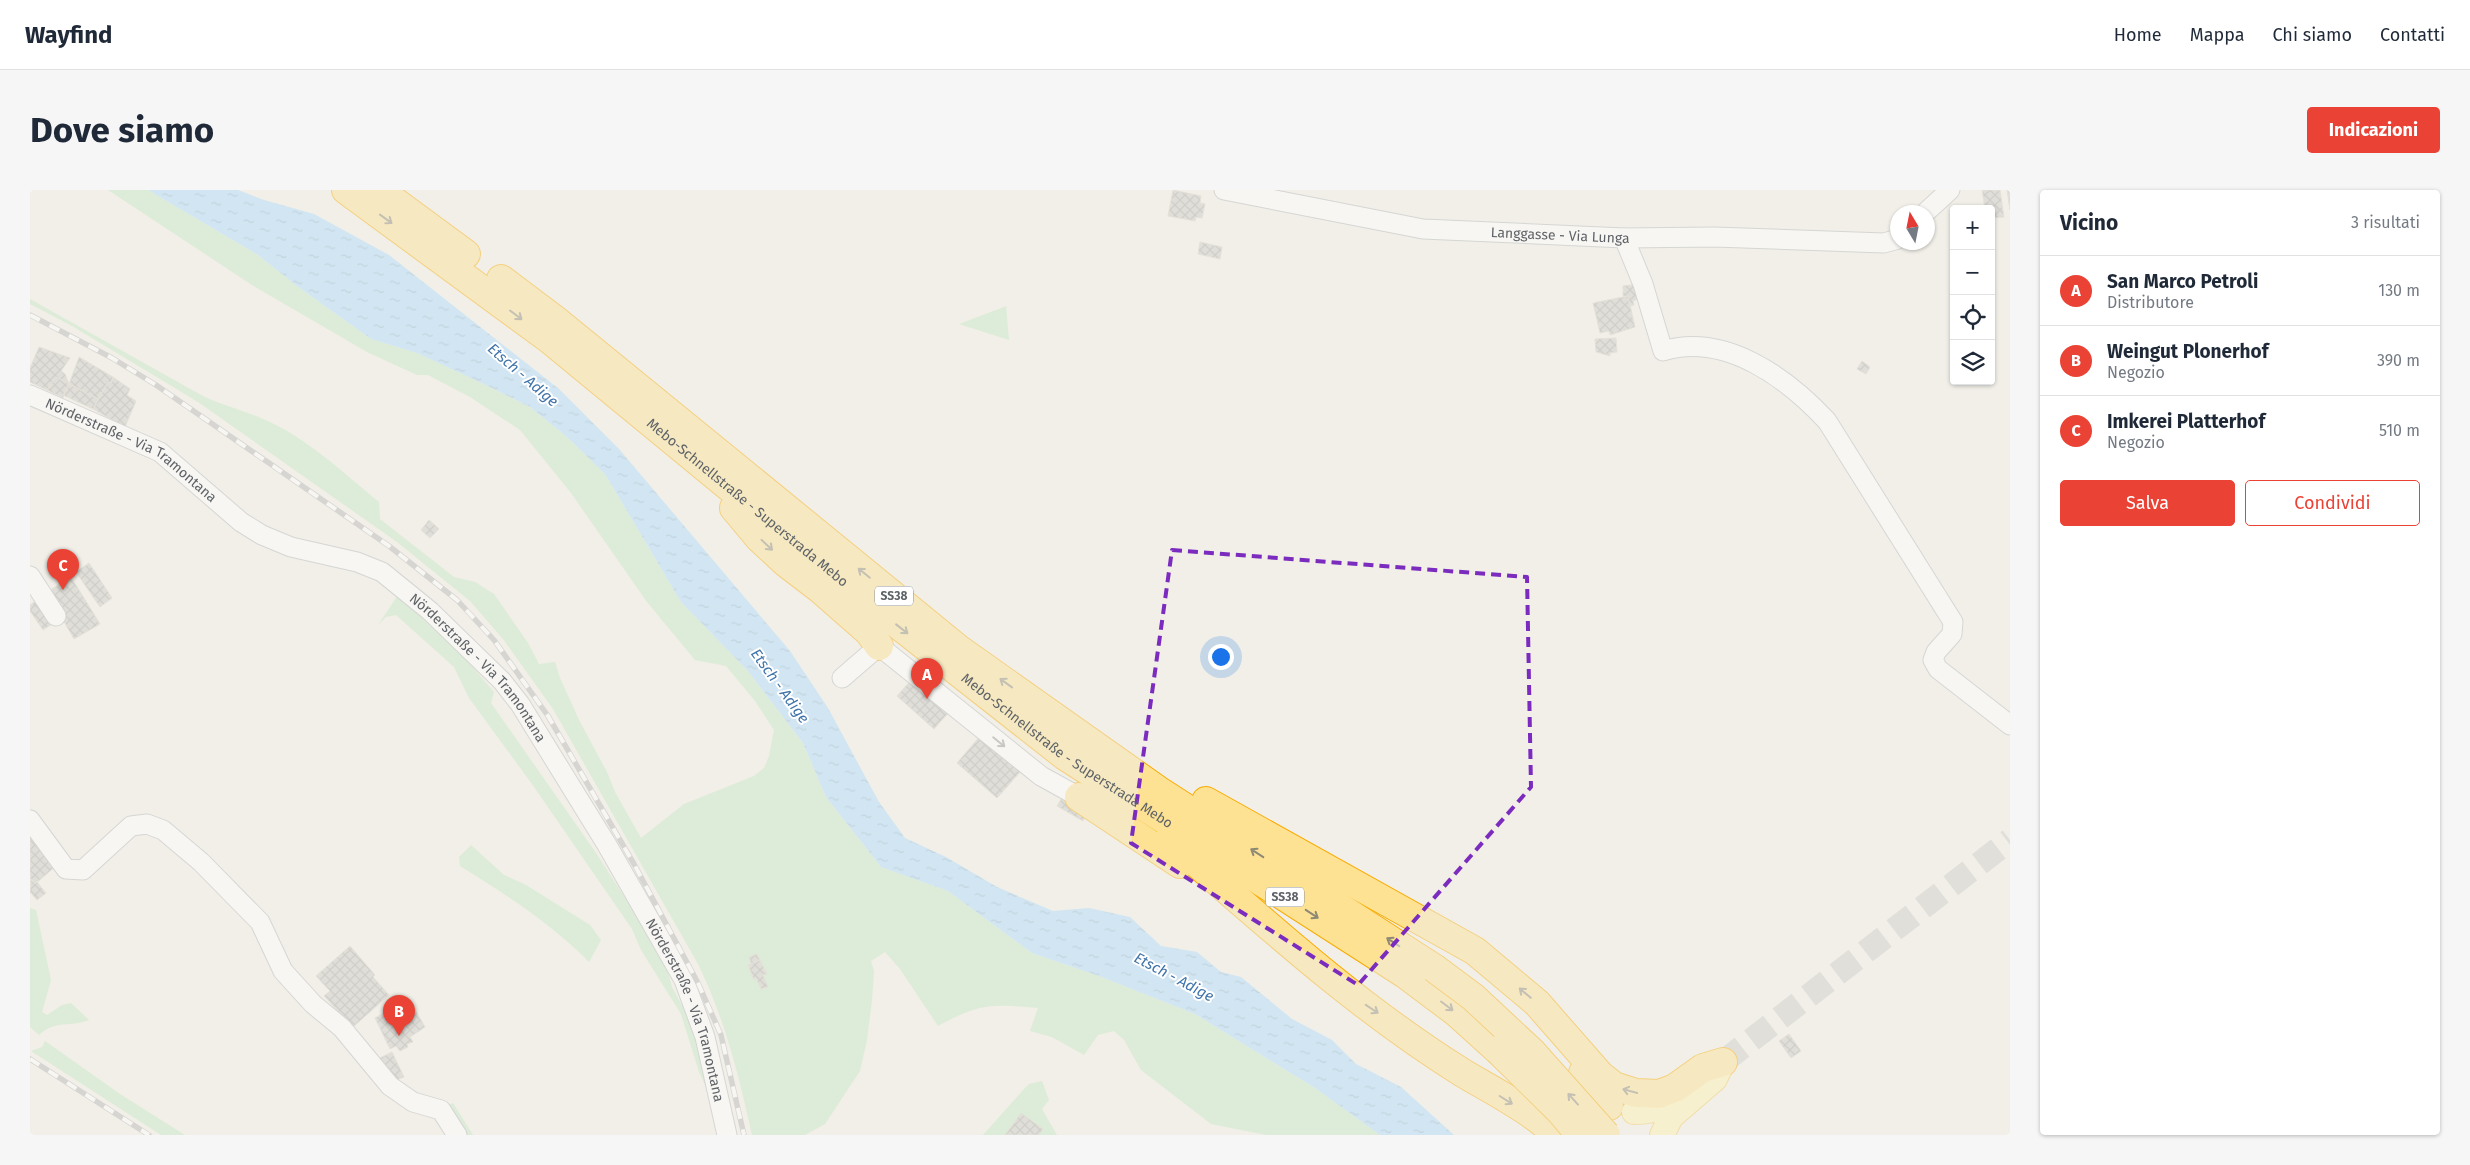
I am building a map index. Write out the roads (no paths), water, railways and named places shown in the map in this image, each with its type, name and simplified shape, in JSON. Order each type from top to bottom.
[{"type":"highway","name":"Mebo-Schnellstraße - Superstrada Mebo","points":[[346,190],[548,339],[864,598],[1065,756],[1405,974],[1457,1013],[1560,1111],[1567,1134]]},
{"type":"highway","name":"Mebo-Schnellstraße - Superstrada Mebo","points":[[379,190],[558,322],[953,644],[1040,708],[1167,795],[1434,968],[1473,997],[1532,1052],[1606,1135]]},
{"type":"highway","points":[[663,434],[673,453],[741,515],[759,538],[869,632],[878,646]]},
{"type":"highway","points":[[1040,708],[1072,716],[1164,778],[1467,946],[1537,1003],[1600,1075],[1614,1086],[1636,1093],[1659,1094],[1675,1088],[1703,1068],[1723,1062]]},
{"type":"highway","points":[[1065,756],[1081,776],[1166,836],[1344,987],[1443,1061],[1540,1121],[1567,1134]]},
{"type":"highway","points":[[1079,797],[1193,873],[1325,982],[1344,987]]},
{"type":"highway","points":[[1559,1028],[1590,1088],[1622,1109]]},
{"type":"main road","points":[[1622,1109],[1653,1111],[1668,1106],[1723,1062]]},
{"type":"main road","points":[[1662,1135],[1672,1117],[1715,1079],[1723,1062]]},
{"type":"main road","points":[[1622,1109],[1648,1122],[1656,1135]]},
{"type":"street","name":"Langgasse - Via Lunga","points":[[1224,190],[1423,229],[1624,238],[1714,237],[1884,243],[1890,241]]},
{"type":"street","points":[[1934,205],[1950,190]]},
{"type":"street","points":[[1624,238],[1646,292],[1664,351],[1697,346],[1708,347],[1756,364],[1815,409],[1826,421],[1952,622],[1952,634],[1936,652],[1933,660],[1938,669],[2010,725]]},
{"type":"street","name":"Nörderstraße - Via Tramontana","points":[[30,395],[160,452],[241,522],[262,535],[291,547],[357,562],[382,572],[430,611],[502,681],[520,704],[607,845],[684,980],[705,1037],[727,1135]]},
{"type":"street","points":[[30,576],[56,616]]},
{"type":"street","points":[[842,678],[878,646],[1041,776],[1079,797]]},
{"type":"street","points":[[30,820],[66,869],[71,870],[82,870],[130,826],[147,824],[162,830],[201,862],[260,922],[283,971],[313,1004],[342,1028],[390,1086],[414,1102],[441,1110],[457,1135]]},
{"type":"water","name":"Etsch - Adige","points":[[148,190],[238,190],[264,200],[314,214],[389,255],[559,389],[619,449],[790,651],[828,708],[879,802],[905,838],[946,857],[997,887],[1053,911],[1089,908],[1130,917],[1161,946],[1197,952],[1221,972],[1241,977],[1292,1019],[1332,1040],[1356,1064],[1401,1087],[1454,1135],[1380,1135],[1315,1088],[1195,1014],[1099,976],[1032,953],[948,891],[881,867],[826,797],[803,743],[748,671],[681,602],[605,474],[566,436],[530,407],[486,385],[417,353],[371,339],[297,286],[258,255]]},
{"type":"tunnel","points":[[1723,1062],[2010,840]]},
{"type":"railway","points":[[30,315],[112,358],[156,385],[389,546],[457,600],[494,640],[548,716],[634,864],[698,983],[721,1035],[744,1135]]},
{"type":"railway","points":[[30,1059],[149,1135]]},
{"type":"place","name":"Imkerei Platterhof","points":[[63,590]]},
{"type":"place","name":"San Marco Petroli","points":[[927,699]]},
{"type":"place","name":"Weingut Plonerhof","points":[[399,1036]]}]
